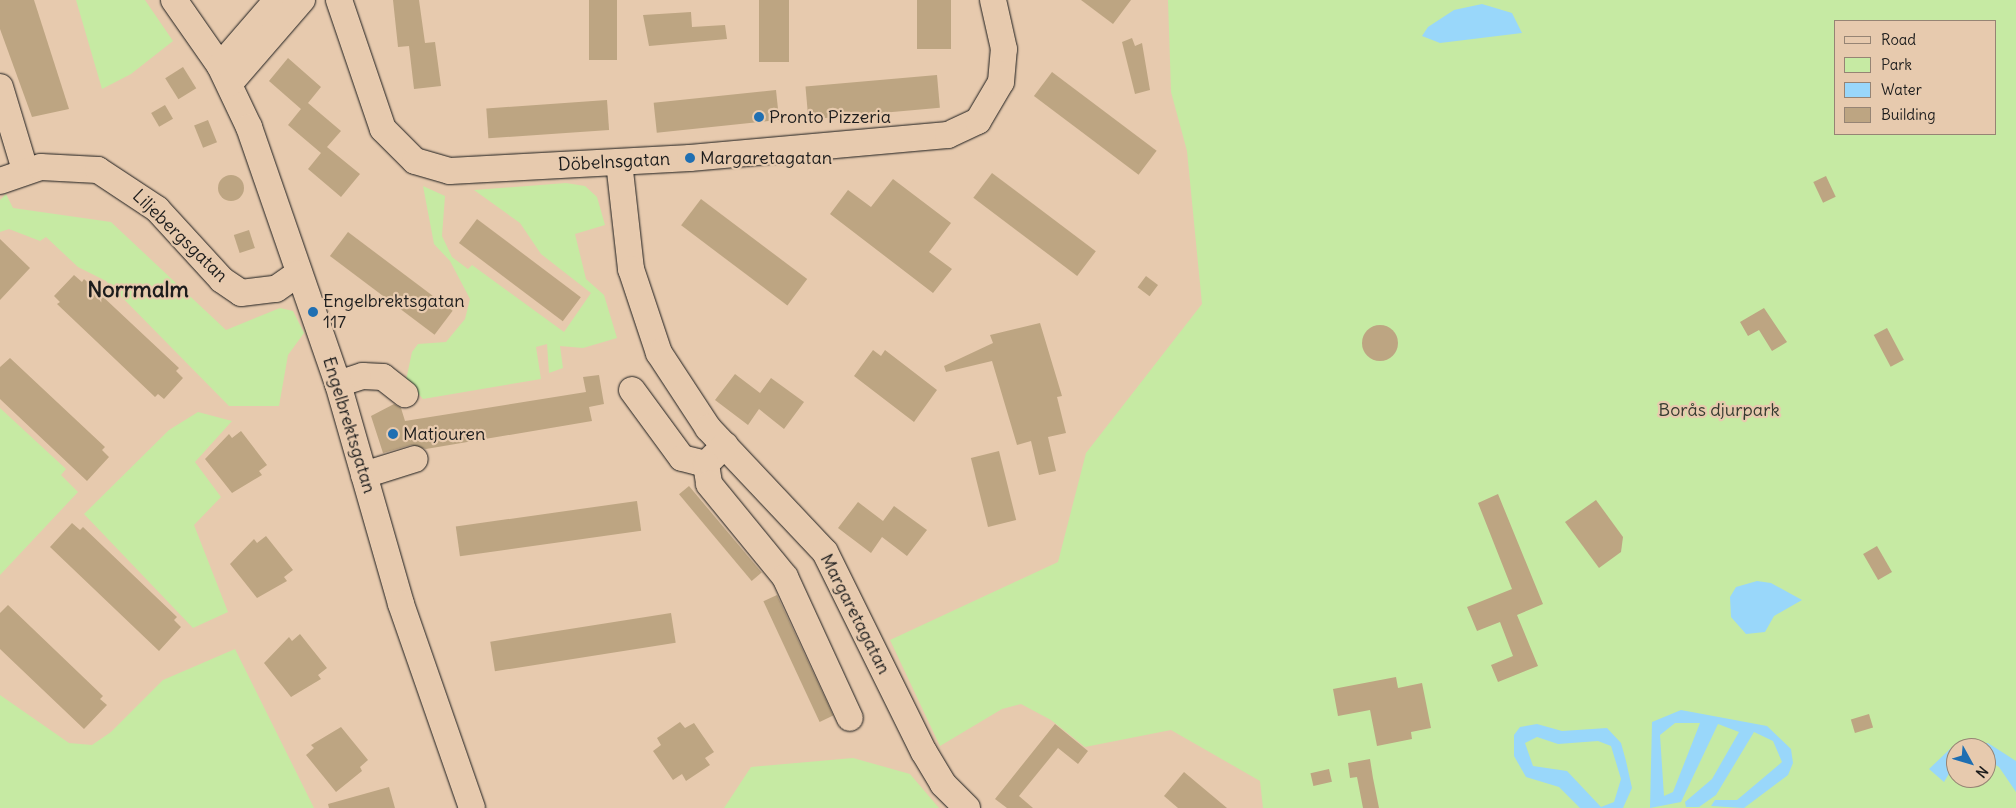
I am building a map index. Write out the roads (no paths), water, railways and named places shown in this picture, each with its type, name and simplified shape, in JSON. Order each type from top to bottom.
[{"type":"street","name":"Engelbrektsgatan","points":[[174,0],[225,75],[299,273],[338,384],[400,604],[472,808]]},
{"type":"street","points":[[225,75],[277,0]]},
{"type":"street","points":[[225,75],[302,0]]},
{"type":"street","name":"Döbelnsgatan","points":[[339,0],[383,129],[415,160],[450,171],[619,162],[948,136],[978,122],[1001,82],[1004,49],[993,0]]},
{"type":"street","points":[[0,88],[25,170]]},
{"type":"street","name":"Margaretagatan","points":[[619,162],[631,269],[646,323],[681,391],[725,445],[825,552],[924,752],[943,784],[967,808]]},
{"type":"street","name":"Liljebergsgatan","points":[[0,181],[25,170],[69,165],[98,170],[119,181],[157,209],[222,280],[241,293],[276,288],[299,273]]},
{"type":"street","points":[[338,384],[363,376],[383,377],[405,394]]},
{"type":"street","points":[[632,390],[682,458],[706,464]]},
{"type":"street","points":[[706,464],[725,445]]},
{"type":"street","points":[[364,475],[416,459]]},
{"type":"street","points":[[706,464],[709,484],[718,497],[785,577],[850,718]]},
{"type":"water","points":[[1482,4],[1512,13],[1522,33],[1440,43],[1422,36],[1428,27],[1454,10]]},
{"type":"water","points":[[1757,581],[1771,583],[1802,600],[1774,616],[1765,632],[1746,634],[1731,617],[1730,597],[1736,587]]},
{"type":"water","points":[[1681,710],[1767,726],[1791,749],[1793,763],[1788,775],[1744,808],[1711,806],[1715,800],[1737,800],[1782,762],[1773,741],[1754,732],[1716,795],[1699,807],[1686,807],[1685,802],[1712,779],[1739,732],[1718,724],[1681,802],[1650,808],[1652,722]],"holes":[[[1675,723],[1700,723],[1673,792],[1664,796],[1660,735]]]},
{"type":"water","points":[[1537,724],[1562,731],[1607,728],[1621,743],[1632,788],[1623,808],[1580,808],[1559,787],[1526,777],[1514,756],[1514,735],[1520,727]],"holes":[[[1537,737],[1558,744],[1598,741],[1611,746],[1621,779],[1614,802],[1601,807],[1567,771],[1533,766],[1525,743]]]},
{"type":"water","points":[[1996,748],[2016,761],[2016,792],[1996,765]]},
{"type":"water","points":[[1946,753],[1946,779],[1944,782],[1929,769]]},
{"type":"place","name":"Pronto Pizzeria","points":[[759,117]]},
{"type":"place","name":"Margaretagatan","points":[[690,158]]},
{"type":"place","name":"Engelbrektsgatan 117","points":[[313,312]]},
{"type":"place","name":"Matjouren","points":[[393,434]]},
{"type":"district","name":"Norrmalm","points":[[138,290]]},
{"type":"park label","name":"Borås djurpark","points":[[1719,410]]}]
